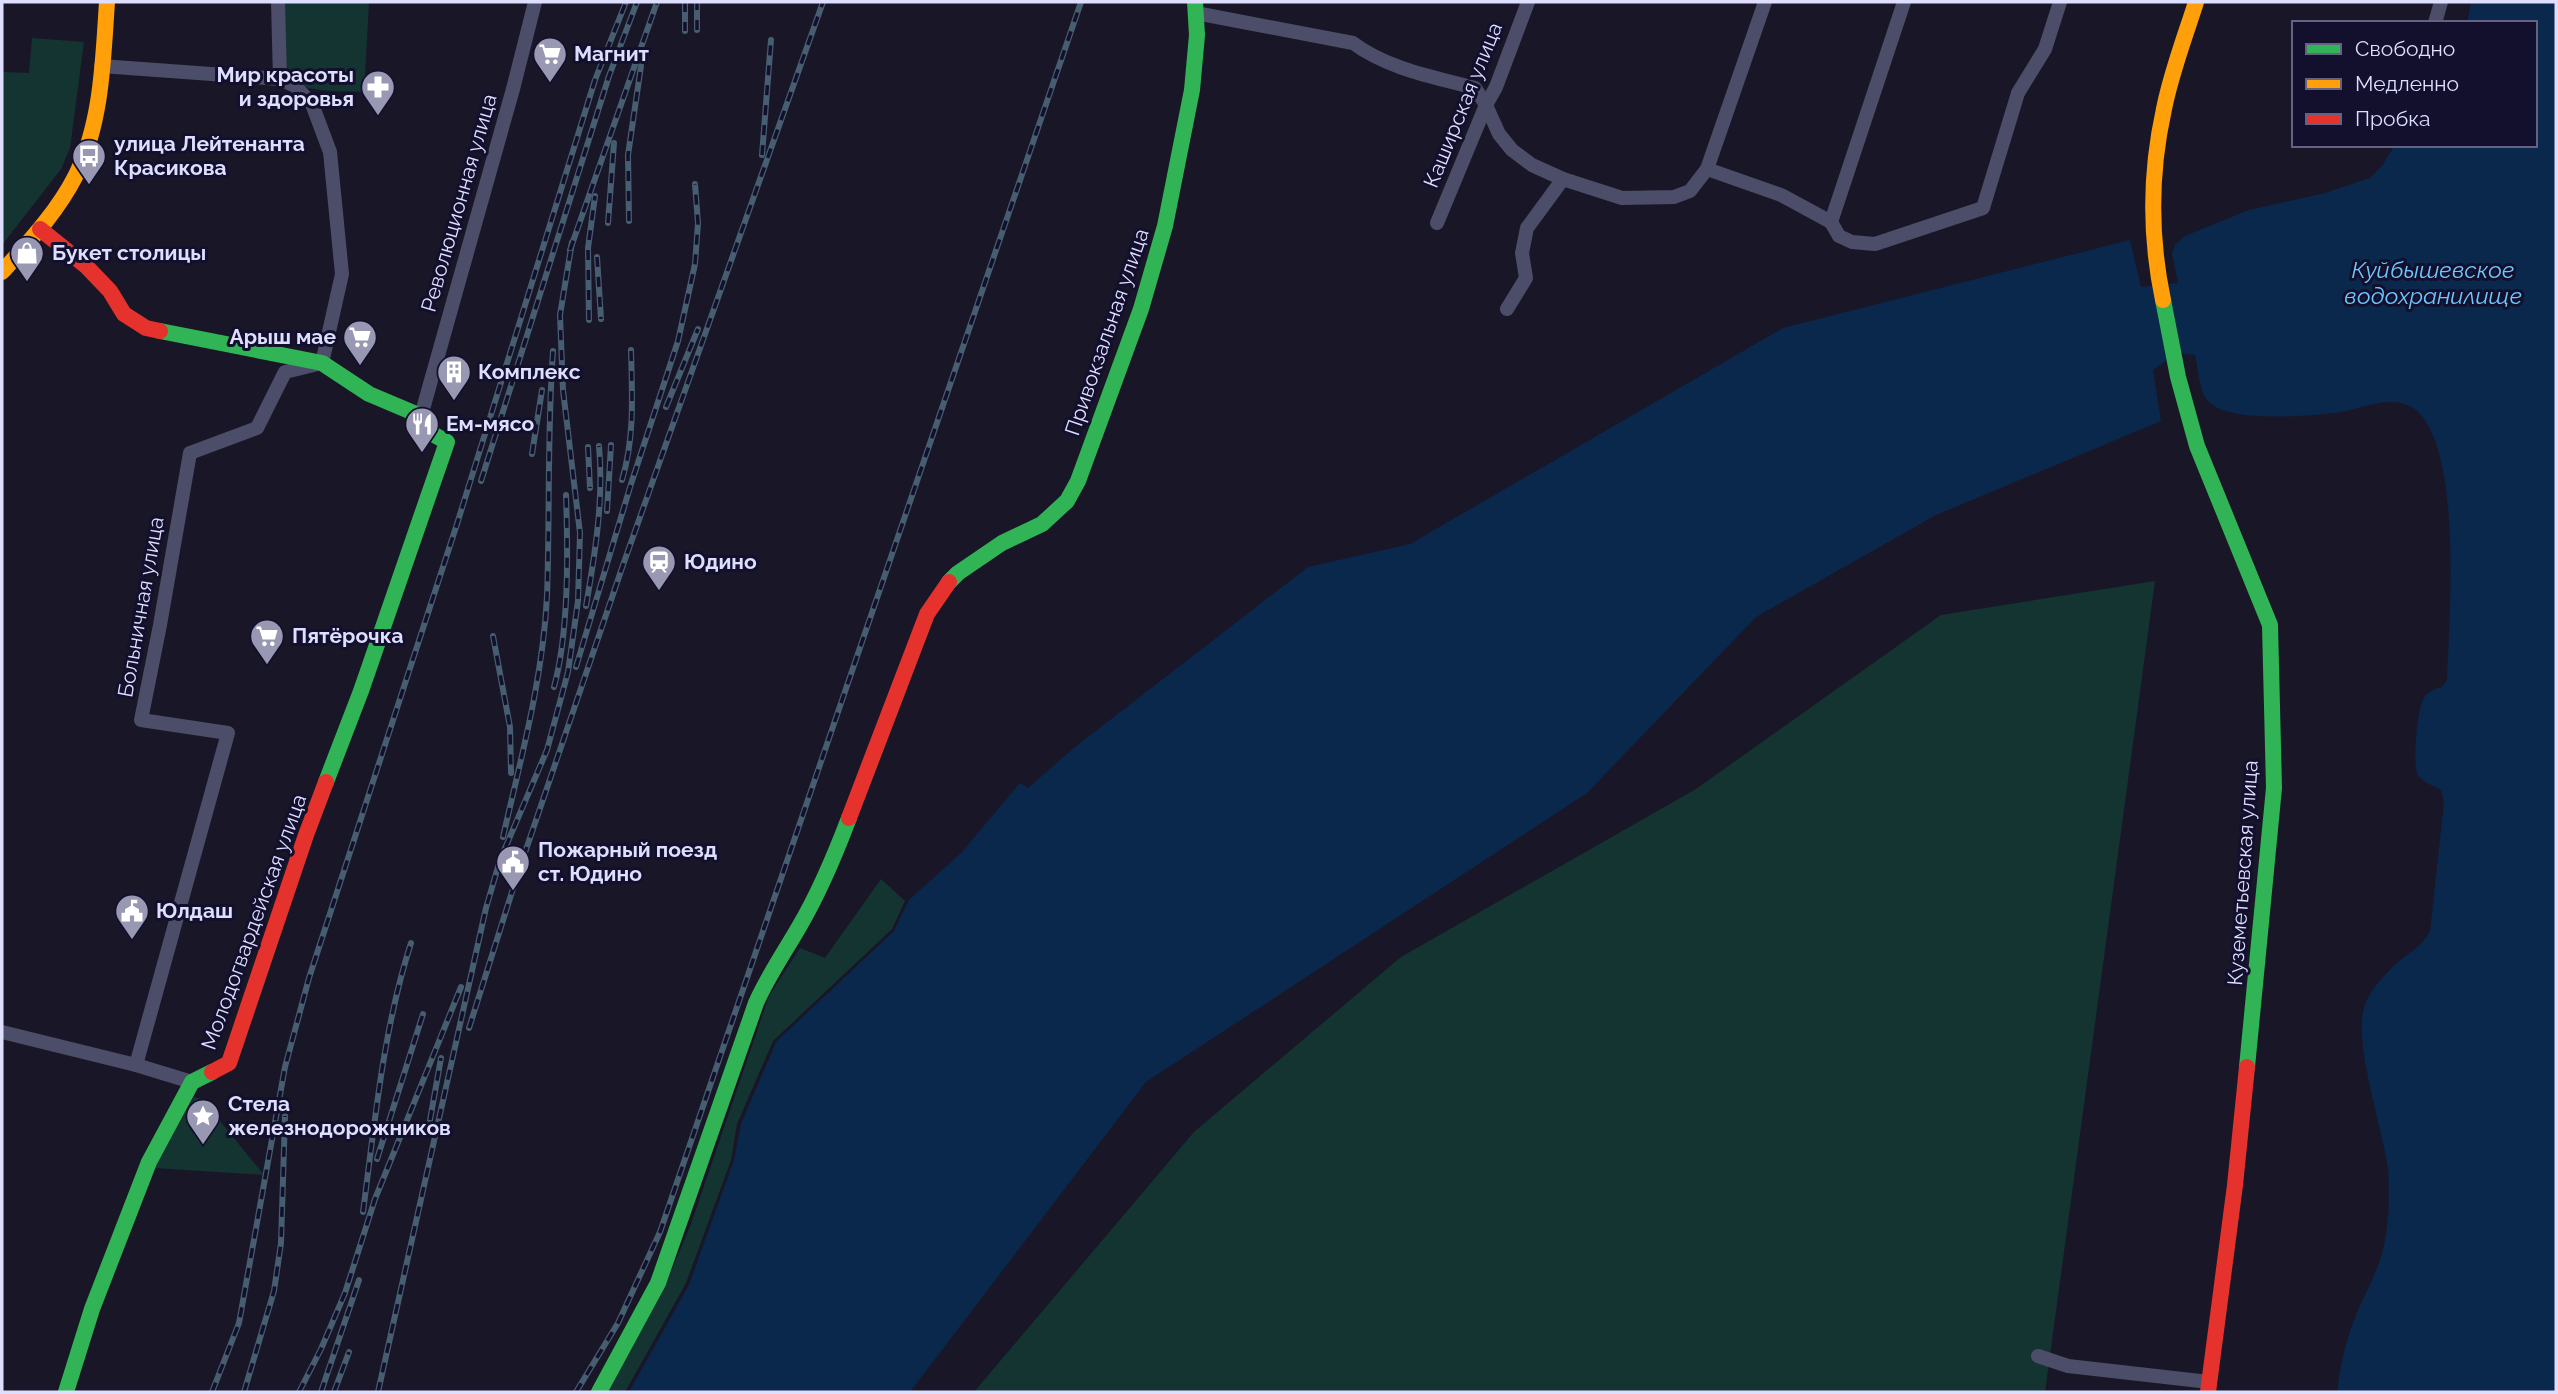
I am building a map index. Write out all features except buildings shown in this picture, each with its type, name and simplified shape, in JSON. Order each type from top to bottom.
[{"type":"street","points":[[2,272],[40,229],[83,160],[94,123],[107,2]]},
{"type":"street","points":[[278,2],[280,79]]},
{"type":"street","name":"Революционная улица","points":[[421,416],[535,2]]},
{"type":"street","name":"Каширская улица","points":[[1437,223],[1496,87],[1528,2]]},
{"type":"street","points":[[1195,7],[1353,43],[1397,66],[1475,89],[1486,105],[1499,134],[1512,150],[1532,165],[1563,180],[1622,198],[1674,197],[1690,191],[1707,169],[1765,2]]},
{"type":"street","points":[[1831,222],[1903,2]]},
{"type":"street","points":[[1707,169],[1782,195],[1831,222],[1839,236],[1852,242],[1875,244],[1983,208],[2018,93],[2045,50],[2060,2]]},
{"type":"street","name":"Куземетьевская улица","points":[[2196,2],[2164,107],[2156,149],[2153,204],[2157,272],[2178,377],[2197,446],[2270,625],[2274,788],[2235,1185],[2209,1387]]},
{"type":"street","points":[[2436,21],[2441,2]]},
{"type":"street","name":"Привокзальная улица","points":[[599,1392],[658,1283],[756,1003],[768,976],[800,926],[836,851],[927,614],[943,589],[958,573],[993,549],[1042,524],[1054,515],[1073,491],[1141,309],[1165,226],[1192,90],[1196,46],[1195,7]]},
{"type":"street","points":[[101,66],[280,79],[295,86],[312,104],[330,152],[342,274],[321,363]]},
{"type":"street","points":[[1507,309],[1526,278],[1522,253],[1527,228],[1563,180]]},
{"type":"street","points":[[40,229],[86,265],[110,291],[124,314],[146,328],[321,363],[369,394],[401,410],[421,416]]},
{"type":"street","name":"Больничная улица","points":[[136,1065],[228,733],[141,720],[190,453],[257,428],[285,372],[321,363]]},
{"type":"street","name":"Молодогвардейская улица","points":[[192,1082],[229,1063],[306,835],[361,691],[447,442],[429,432],[421,416]]},
{"type":"street","points":[[2,1032],[136,1065],[192,1082],[146,1169],[92,1309],[66,1392]]},
{"type":"street","points":[[2038,1356],[2068,1366],[2209,1387]]},
{"type":"green space","points":[[278,2],[369,2],[364,92],[311,89],[280,79]]},
{"type":"green space","points":[[32,38],[84,42],[70,148],[61,169],[2,245],[2,72],[29,73]]},
{"type":"green space","points":[[2155,581],[2045,1392],[974,1392],[1194,1132],[1401,957],[1696,789],[1941,615]]},
{"type":"green space","points":[[881,879],[905,901],[892,929],[773,1041],[737,1124],[731,1160],[686,1283],[625,1392],[608,1392],[665,1286],[691,1224],[769,996],[800,948],[825,958]]},
{"type":"green space","points":[[194,1097],[202,1099],[264,1175],[154,1168]]},
{"type":"water","name":"Куйбышевское водохранилище","points":[[2471,2],[2556,2],[2556,1392],[2337,1392],[2349,1334],[2378,1267],[2387,1230],[2388,1170],[2365,1060],[2362,1018],[2366,1002],[2375,986],[2419,945],[2430,931],[2444,802],[2441,790],[2420,778],[2415,760],[2421,704],[2428,694],[2442,687],[2447,680],[2450,539],[2441,462],[2432,432],[2417,411],[2409,405],[2390,402],[2310,415],[2270,417],[2232,413],[2217,408],[2204,396],[2195,355],[2177,353],[2153,370],[2161,421],[1936,515],[1756,617],[1587,793],[1146,1082],[910,1392],[629,1392],[689,1285],[734,1160],[741,1124],[776,1042],[894,931],[909,900],[961,853],[1020,783],[1028,788],[1075,747],[1308,567],[1410,544],[1783,328],[2130,240],[2141,287],[2178,283],[2172,254],[2175,245],[2185,236],[2249,210],[2325,193],[2370,178],[2382,166],[2394,147],[2537,147],[2537,21],[2467,21]]},
{"type":"railway","points":[[212,1392],[239,1323],[285,1067],[309,978],[457,524],[595,80],[626,2]]},
{"type":"railway","points":[[481,481],[609,76],[637,2]]},
{"type":"railway","points":[[570,250],[657,2]]},
{"type":"railway","points":[[685,2],[685,31]]},
{"type":"railway","points":[[697,2],[697,30]]},
{"type":"railway","points":[[469,1028],[517,876],[623,565],[823,2]]},
{"type":"railway","points":[[576,1392],[618,1323],[660,1232],[1081,2]]},
{"type":"railway","points":[[762,155],[771,40]]},
{"type":"railway","points":[[629,221],[628,155],[641,66]]},
{"type":"railway","points":[[608,223],[614,143]]},
{"type":"railway","points":[[576,667],[631,484],[678,341],[695,264],[698,223],[695,184]]},
{"type":"railway","points":[[589,320],[588,248],[595,196]]},
{"type":"railway","points":[[378,1392],[486,908],[500,860],[547,750],[568,672],[578,601],[580,533],[563,390],[560,315],[572,242]]},
{"type":"railway","points":[[597,257],[601,319]]},
{"type":"railway","points":[[666,407],[698,329]]},
{"type":"railway","points":[[622,480],[631,432],[631,350]]},
{"type":"railway","points":[[503,837],[530,718],[545,627],[553,351]]},
{"type":"railway","points":[[532,454],[542,390]]},
{"type":"railway","points":[[607,511],[611,445]]},
{"type":"railway","points":[[586,606],[599,506],[599,446]]},
{"type":"railway","points":[[588,447],[590,488]]},
{"type":"railway","points":[[554,687],[565,617],[566,495]]},
{"type":"railway","points":[[493,636],[510,727],[511,773]]},
{"type":"railway","points":[[363,1212],[387,1042],[411,943]]},
{"type":"railway","points":[[299,1392],[345,1293],[375,1199],[461,987]]},
{"type":"railway","points":[[377,1159],[423,1014]]},
{"type":"railway","points":[[430,1120],[441,1058]]},
{"type":"railway","points":[[244,1392],[274,1291],[281,1243],[285,1116]]},
{"type":"railway","points":[[321,1392],[359,1280]]},
{"type":"railway","points":[[334,1392],[349,1352]]},
{"type":"traffic: fast","points":[[949,582],[1002,543],[1042,524],[1067,501],[1078,481],[1141,309],[1165,226],[1192,90],[1197,35],[1195,2]]},
{"type":"traffic: fast","points":[[2163,300],[2178,377],[2197,446],[2270,625],[2274,788],[2247,1067]]},
{"type":"traffic: fast","points":[[160,331],[322,363],[369,394],[421,416],[429,432],[447,442],[361,691],[326,782]]},
{"type":"traffic: fast","points":[[599,1392],[658,1283],[756,1003],[813,901],[849,818]]},
{"type":"traffic: fast","points":[[66,1392],[92,1309],[149,1162],[192,1082],[212,1072]]},
{"type":"traffic: slow","points":[[2,272],[61,201],[85,155],[100,90],[107,2]]},
{"type":"traffic: slow","points":[[2163,300],[2154,229],[2156,157],[2170,82],[2196,2]]},
{"type":"traffic: jam","points":[[40,229],[86,266],[110,291],[124,314],[146,328],[160,331]]},
{"type":"traffic: jam","points":[[849,818],[927,614],[949,582]]},
{"type":"traffic: jam","points":[[212,1072],[229,1063],[326,782]]},
{"type":"traffic: jam","points":[[2208,1392],[2235,1185],[2247,1067]]},
{"type":"place","name":"Магнит","points":[[550,84]]},
{"type":"place","name":"Мир красоты и здоровья","points":[[378,117]]},
{"type":"place","name":"улица Лейтенанта Красикова","points":[[89,186]]},
{"type":"place","name":"Букет столицы","points":[[27,283]]},
{"type":"place","name":"Арыш мае","points":[[360,367]]},
{"type":"place","name":"Комплекс","points":[[454,402]]},
{"type":"place","name":"Ем-мясо","points":[[422,454]]},
{"type":"place","name":"Юдино","points":[[659,592]]},
{"type":"place","name":"Пятёрочка","points":[[267,666]]},
{"type":"place","name":"Пожарный поезд ст. Юдино","points":[[513,892]]},
{"type":"place","name":"Юлдаш","points":[[132,941]]},
{"type":"place","name":"Стела железнодорожников","points":[[203,1146]]}]
